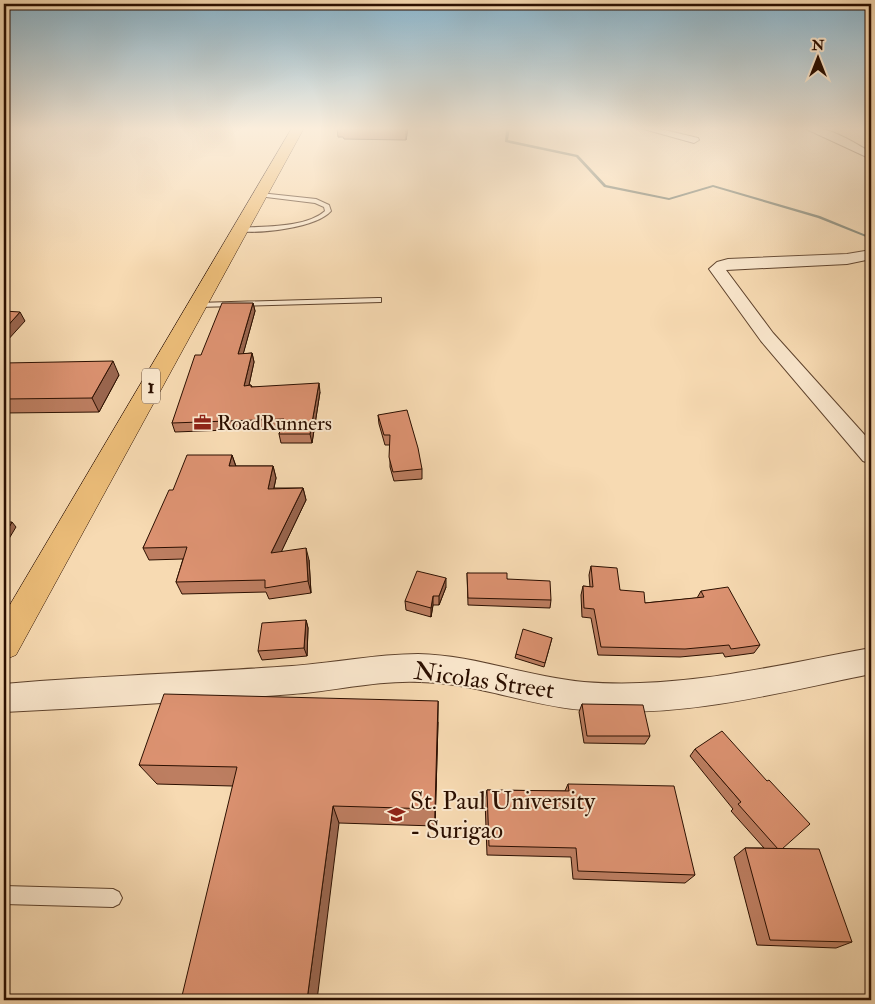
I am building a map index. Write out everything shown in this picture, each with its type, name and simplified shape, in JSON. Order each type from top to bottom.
[{"type":"highway","name":"1","points":[[4,645],[271,175]]},
{"type":"street","points":[[871,255],[847,259],[728,264],[722,265],[717,269],[767,337],[871,456]]},
{"type":"street","name":"Nicolas Street","points":[[4,698],[310,678],[420,668],[455,672],[584,696],[627,698],[678,696],[871,661]]},
{"type":"lane","points":[[240,230],[309,222],[322,218],[328,211],[324,204],[316,201],[260,195]]},
{"type":"lane","points":[[197,305],[378,300]]},
{"type":"lane","points":[[4,895],[113,898]]},
{"type":"building","points":[[222,303],[253,303],[238,354],[252,353],[244,386],[319,383],[310,434],[279,434],[284,419],[172,423],[195,355],[201,355]]},
{"type":"building","points":[[4,311],[20,312],[4,330]]},
{"type":"building","points":[[113,361],[92,398],[4,399],[4,363]]},
{"type":"building","points":[[407,410],[422,469],[393,472],[389,457],[390,435],[384,435],[378,415]]},
{"type":"building","points":[[187,455],[232,455],[229,466],[273,466],[268,489],[303,488],[271,553],[306,548],[308,581],[265,588],[265,580],[176,582],[187,547],[143,548],[169,490],[173,490]]},
{"type":"building","points":[[4,522],[12,522],[4,536]]},
{"type":"building","points":[[591,566],[617,568],[620,590],[644,592],[645,603],[704,597],[701,591],[728,587],[760,645],[731,649],[729,645],[685,649],[601,647],[594,609],[584,608],[583,586],[593,587]]},
{"type":"building","points":[[417,571],[446,578],[439,596],[433,596],[431,608],[405,601]]},
{"type":"building","points":[[467,573],[507,573],[507,579],[550,581],[551,600],[468,598]]},
{"type":"building","points":[[306,620],[304,648],[258,651],[262,623]]},
{"type":"building","points":[[523,629],[552,638],[545,663],[516,654]]},
{"type":"building","points":[[164,694],[438,701],[435,809],[333,806],[307,1000],[181,1000],[237,767],[139,765]]},
{"type":"building","points":[[582,704],[643,705],[650,736],[587,736]]},
{"type":"building","points":[[722,731],[767,781],[769,780],[810,824],[782,849],[778,849],[738,804],[741,802],[695,749]]},
{"type":"building","points":[[568,784],[674,786],[695,875],[578,871],[576,848],[489,846],[487,790],[569,791]]},
{"type":"building","points":[[745,848],[819,849],[852,942],[770,940]]},
{"type":"waterway","points":[[595,175],[605,186],[669,199],[713,186],[819,217],[871,238]]},
{"type":"place","name":"RoadRunners","points":[[203,423]]},
{"type":"place","name":"St. Paul University - Surigao","points":[[396,815]]}]
